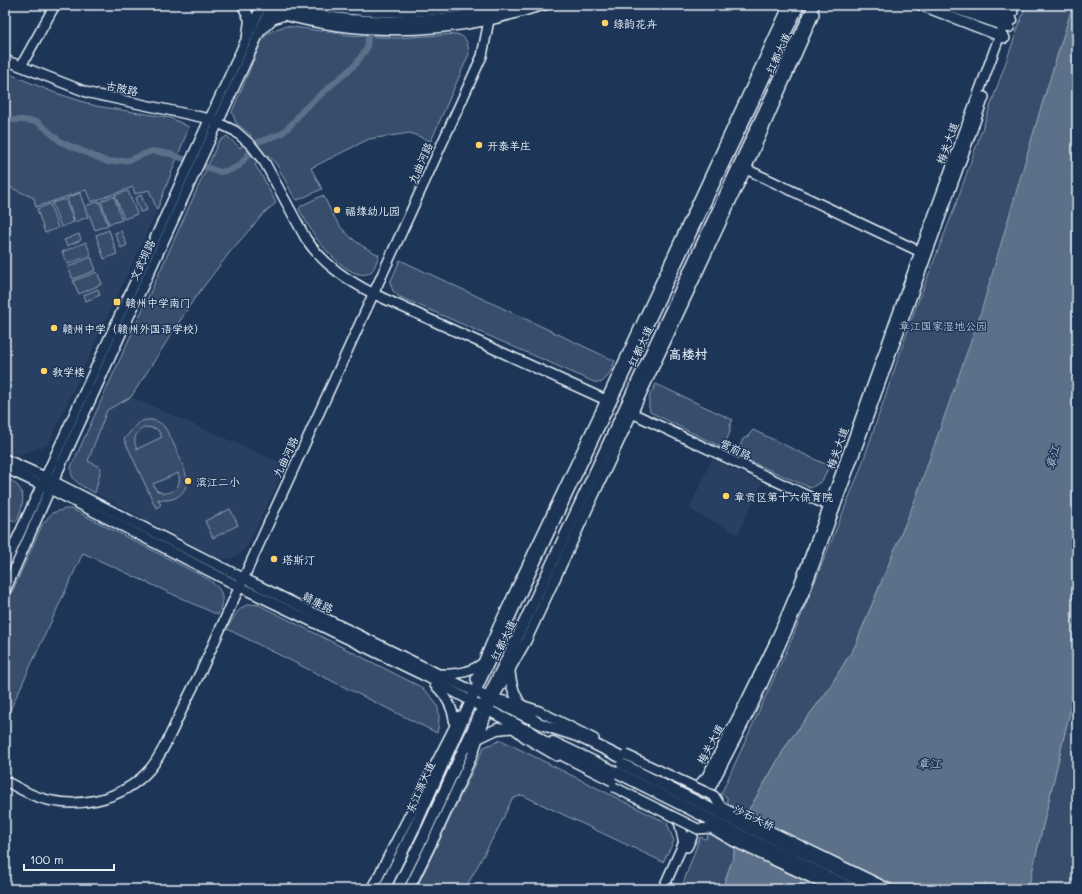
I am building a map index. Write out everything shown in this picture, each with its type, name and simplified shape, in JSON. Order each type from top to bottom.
[{"type":"main road","points":[[244,5],[250,20],[248,35]]},
{"type":"main road","points":[[313,5],[351,19]]},
{"type":"main road","points":[[395,21],[426,10],[467,5]]},
{"type":"main road","points":[[264,7],[298,13],[351,19],[395,21],[428,20],[488,13],[517,5]]},
{"type":"main road","points":[[946,5],[1010,15]]},
{"type":"main road","points":[[971,5],[1010,15]]},
{"type":"main road","name":"红都大道","points":[[491,699],[514,644],[815,7]]},
{"type":"main road","name":"红都大道","points":[[472,696],[796,8]]},
{"type":"main road","points":[[260,31],[268,22],[282,14],[298,13]]},
{"type":"main road","points":[[514,644],[509,669],[512,686],[521,705],[535,721],[575,735],[702,797]]},
{"type":"main road","name":"赣康路","points":[[472,696],[491,699],[622,764]]},
{"type":"main road","name":"赣康路","points":[[472,696],[486,709],[528,730],[622,764]]},
{"type":"main road","name":"东江源大道","points":[[383,889],[388,882],[417,822],[452,745],[472,696]]},
{"type":"main road","points":[[397,889],[463,752],[491,699]]},
{"type":"main road","points":[[463,752],[478,738],[497,729],[512,727],[528,730],[564,756],[692,820]]},
{"type":"main road","name":"沙石大桥","points":[[622,764],[739,834],[854,889]]},
{"type":"main road","name":"沙石大桥","points":[[622,764],[739,823],[877,889]]},
{"type":"main road","points":[[681,788],[695,788],[705,779]]},
{"type":"main road","points":[[668,809],[680,823],[684,842]]},
{"type":"street","points":[[21,66],[54,5]]},
{"type":"street","points":[[244,5],[264,7],[301,20],[351,19],[395,21]]},
{"type":"street","points":[[488,13],[545,5]]},
{"type":"street","points":[[371,889],[454,726],[472,696],[482,663],[498,627],[606,400],[789,5]]},
{"type":"street","points":[[920,5],[1002,37]]},
{"type":"street","points":[[994,5],[1010,15]]},
{"type":"street","name":"文武坝路","points":[[5,591],[47,484],[181,180],[203,134],[214,120],[260,31],[264,7]]},
{"type":"street","name":"文武坝路","points":[[5,565],[47,484],[190,185],[212,137],[214,120],[248,35],[264,7]]},
{"type":"street","points":[[815,7],[746,169],[526,641],[491,699],[521,705],[539,712],[622,764],[714,796],[721,806],[747,820],[889,889]]},
{"type":"street","name":"九曲河路","points":[[5,781],[36,796],[73,804],[105,798],[133,784],[150,769],[160,754],[202,669],[482,56],[488,13]]},
{"type":"street","name":"梅关大道","points":[[663,889],[702,797],[752,707],[804,593],[1010,15]]},
{"type":"street","name":"古陂路","points":[[5,60],[89,93],[214,120],[235,131],[251,145],[265,163],[306,239],[327,263],[352,283],[606,400]]},
{"type":"street","points":[[746,169],[924,254]]},
{"type":"street","name":"梅关大道","points":[[702,797],[705,779],[774,644],[797,590],[924,254]]},
{"type":"street","name":"营前路","points":[[632,413],[829,506]]},
{"type":"street","name":"赣康路","points":[[5,459],[47,484],[241,583],[427,677],[472,696]]},
{"type":"street","name":"赣康路","points":[[5,468],[47,484]]},
{"type":"street","name":"赣康路","points":[[241,583],[436,672],[472,696]]},
{"type":"street","points":[[436,672],[449,674],[461,673],[474,669],[493,652],[499,641]]},
{"type":"street","points":[[427,677],[439,688],[447,699],[452,711],[454,726],[452,745]]},
{"type":"street","points":[[409,889],[472,756],[486,709],[526,738],[614,787],[698,830],[710,828],[835,889]]},
{"type":"street","name":"梅关大道","points":[[670,889],[692,837],[692,820]]},
{"type":"shaded area","name":"赣州中学（赣州外国语学校）","points":[[5,185],[34,198],[36,207],[86,190],[91,202],[133,187],[149,190],[157,210],[48,445],[16,456],[5,451]]},
{"type":"shaded area","name":"滨江二小","points":[[131,397],[286,465],[248,545],[241,553],[230,559],[219,558],[95,493],[101,469],[88,461],[107,410]]},
{"type":"shaded area","name":"章贡区第十六保育院","points":[[712,459],[762,483],[738,534],[689,509]]},
{"type":"green space","name":"章江国家湿地公园","points":[[1026,5],[1073,5],[1040,111],[981,315],[915,500],[855,646],[826,693],[789,741],[747,813],[727,805],[727,797],[721,794],[791,641],[860,470],[914,312],[953,212]]},
{"type":"green space","points":[[286,26],[349,35],[396,38],[456,34],[465,39],[469,54],[431,141],[410,133],[369,139],[311,168],[322,189],[298,200],[295,199],[277,165],[268,155],[255,165],[276,203],[265,212],[230,252],[194,299],[131,397],[107,410],[88,461],[101,468],[95,493],[83,487],[73,478],[71,474],[72,464],[219,141],[227,136],[240,148],[251,135],[236,123],[232,112],[262,40],[272,31]]},
{"type":"green space","points":[[5,72],[50,91],[96,106],[171,118],[189,127],[157,210],[149,190],[135,194],[133,187],[91,202],[86,190],[36,207],[34,198],[5,185]]},
{"type":"green space","points":[[128,191],[137,214],[124,219],[115,195]]},
{"type":"green space","points":[[80,193],[88,217],[75,222],[67,198]]},
{"type":"green space","points":[[141,195],[147,210],[140,212],[135,198]]},
{"type":"green space","points":[[323,195],[336,220],[346,233],[351,238],[379,255],[371,272],[364,274],[349,270],[333,257],[312,232],[299,209],[301,206]]},
{"type":"green space","points":[[114,196],[122,220],[109,224],[101,201]]},
{"type":"green space","points":[[65,199],[74,222],[61,227],[52,203]]},
{"type":"green space","points":[[99,201],[108,225],[95,230],[86,206]]},
{"type":"green space","points":[[50,204],[58,228],[45,233],[37,209]]},
{"type":"green space","points":[[109,230],[117,254],[104,259],[96,235]]},
{"type":"green space","points":[[121,231],[127,245],[121,248],[115,233]]},
{"type":"green space","points":[[79,234],[81,240],[67,246],[64,240]]},
{"type":"green space","points":[[86,242],[91,255],[68,264],[62,252]]},
{"type":"green space","points":[[91,257],[96,270],[73,279],[68,267]]},
{"type":"green space","points":[[400,260],[615,361],[609,375],[601,383],[594,382],[398,296],[393,291],[390,283]]},
{"type":"green space","points":[[97,272],[102,284],[79,294],[73,281]]},
{"type":"green space","points":[[98,289],[100,295],[86,301],[84,295]]},
{"type":"green space","points":[[656,384],[733,420],[730,425],[730,432],[723,448],[650,412],[650,397]]},
{"type":"green space","points":[[146,420],[158,422],[165,428],[178,453],[187,480],[181,494],[173,499],[158,499],[161,505],[156,508],[124,439],[138,423]],"holes":[[[147,427],[157,429],[162,437],[137,449],[135,442],[136,435],[140,430]],[[178,473],[179,481],[174,490],[166,493],[156,490],[153,484]]]},
{"type":"green space","points":[[753,430],[829,466],[822,481],[811,488],[736,455],[743,439]]},
{"type":"green space","points":[[5,477],[18,486],[21,491],[23,502],[16,522],[5,516]]},
{"type":"green space","points":[[65,509],[72,509],[208,579],[220,591],[222,595],[222,603],[218,615],[83,553],[5,721],[5,608],[42,525],[52,513]]},
{"type":"green space","points":[[230,509],[238,525],[213,538],[205,521]]},
{"type":"green space","points":[[250,604],[259,605],[419,686],[431,696],[439,711],[437,733],[227,629],[233,617],[242,608]]},
{"type":"green space","points":[[1077,690],[1077,889],[1028,889],[1074,694]]},
{"type":"green space","points":[[501,740],[667,823],[674,841],[663,862],[522,795],[512,799],[499,827],[465,889],[416,889],[484,747]]},
{"type":"green space","points":[[709,833],[736,844],[733,858],[722,889],[681,889],[700,837],[706,839]]},
{"type":"water","name":"章江","points":[[1073,5],[1077,5],[1077,690],[1074,694],[1028,889],[722,889],[747,813],[789,741],[826,693],[855,646],[915,500],[980,315]]},
{"type":"waterway","points":[[5,120],[38,122],[61,142],[108,162],[129,160],[152,151],[170,154],[220,172],[230,170],[239,166],[258,142],[281,134],[292,124],[303,110],[356,64],[367,48],[369,27]]},
{"type":"place","name":"绿韵花卉","points":[[605,23]]},
{"type":"place","name":"开泰羊庄","points":[[479,145]]},
{"type":"place","name":"福缘幼儿园","points":[[337,210]]},
{"type":"place","name":"赣州中学南门","points":[[117,302]]},
{"type":"place","name":"赣州中学（赣州外国语学校）","points":[[54,328]]},
{"type":"place","name":"教学楼","points":[[44,371]]},
{"type":"place","name":"滨江二小","points":[[188,481]]},
{"type":"place","name":"章贡区第十六保育院","points":[[726,496]]},
{"type":"place","name":"塔斯汀","points":[[274,559]]},
{"type":"district","name":"高楼村","points":[[688,353]]}]
